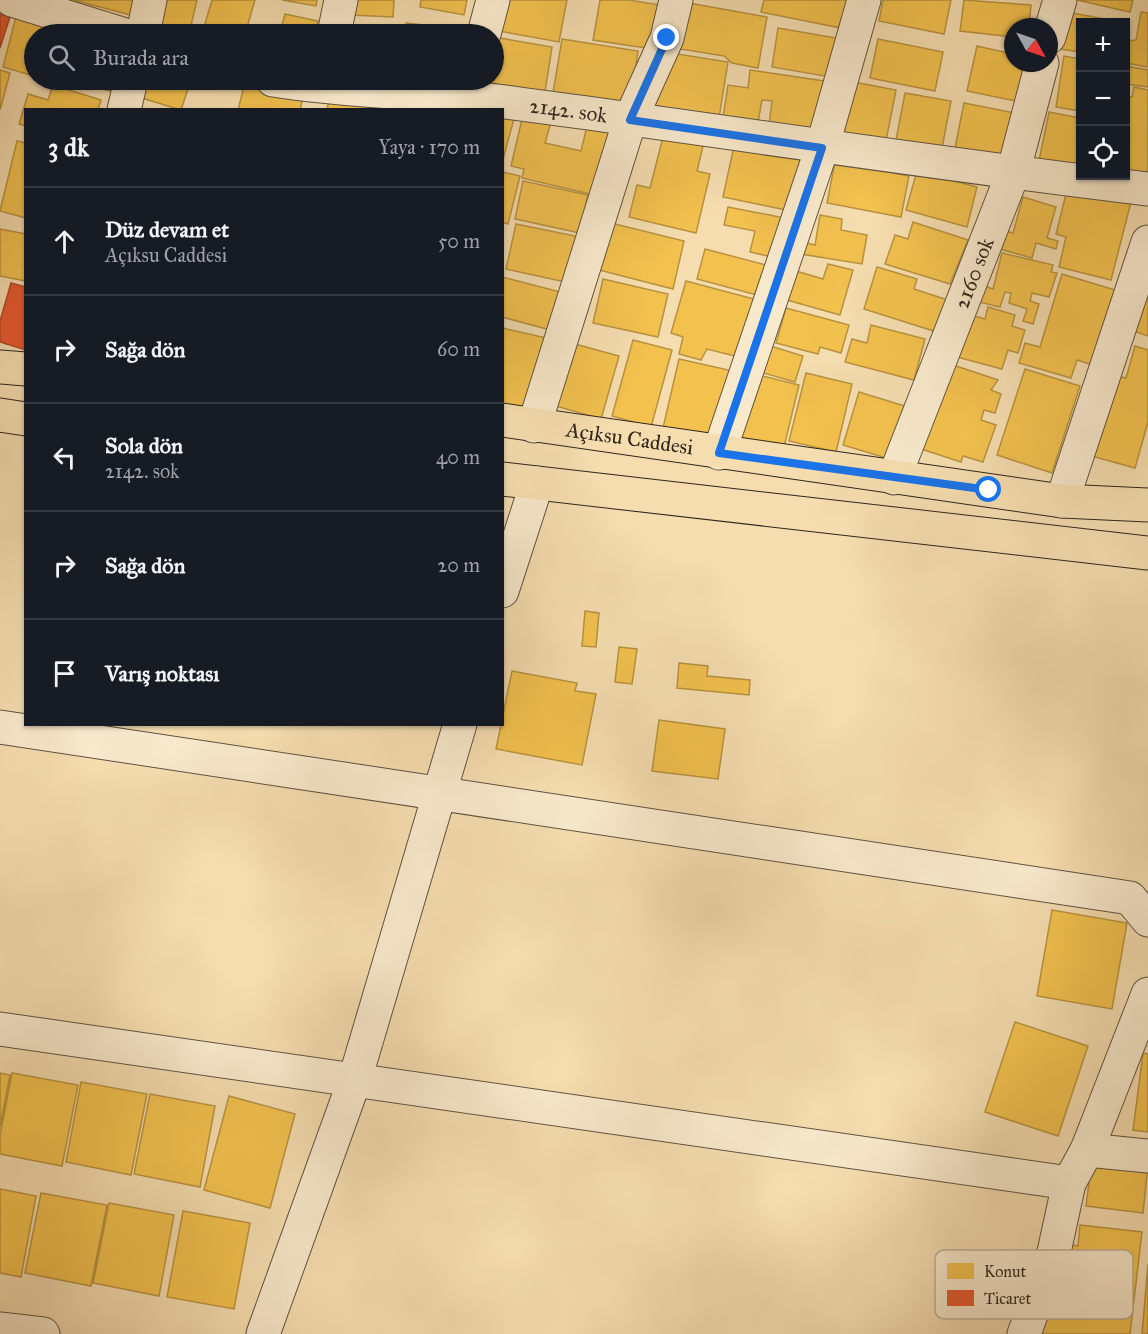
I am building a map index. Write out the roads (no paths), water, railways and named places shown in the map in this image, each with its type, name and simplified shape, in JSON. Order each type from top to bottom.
[{"type":"main road","points":[[0,367],[24,369]]},
{"type":"main road","points":[[0,415],[24,419]]},
{"type":"main road","name":"Açıksu Caddesi","points":[[504,420],[1062,501],[1148,505]]},
{"type":"main road","points":[[504,479],[1148,553]]},
{"type":"street","points":[[12,0],[90,24]]},
{"type":"street","points":[[145,24],[150,0]]},
{"type":"street","points":[[336,24],[341,0]]},
{"type":"street","points":[[487,24],[494,0]]},
{"type":"street","points":[[534,426],[630,120],[667,38],[676,0]]},
{"type":"street","points":[[719,453],[822,148],[864,0]]},
{"type":"street","points":[[1054,18],[1059,0]]},
{"type":"street","name":"2160 sok","points":[[894,478],[1012,173],[1040,72]]},
{"type":"street","points":[[124,108],[128,90]]},
{"type":"street","name":"2142. sok","points":[[322,92],[467,95],[822,148],[1148,189]]},
{"type":"street","points":[[1062,501],[1148,242]]},
{"type":"street","points":[[504,585],[537,483]]},
{"type":"street","points":[[263,1334],[356,1078],[437,795],[459,726]]},
{"type":"street","points":[[0,727],[437,795],[1130,898],[1148,920]]},
{"type":"street","points":[[1054,1250],[1069,1183],[1087,1150],[1148,994]]},
{"type":"street","points":[[0,1029],[356,1078],[1069,1183]]},
{"type":"street","points":[[1087,1150],[1148,1156]]},
{"type":"street","points":[[1024,1334],[1029,1319]]},
{"type":"street","points":[[0,1329],[43,1334]]}]
